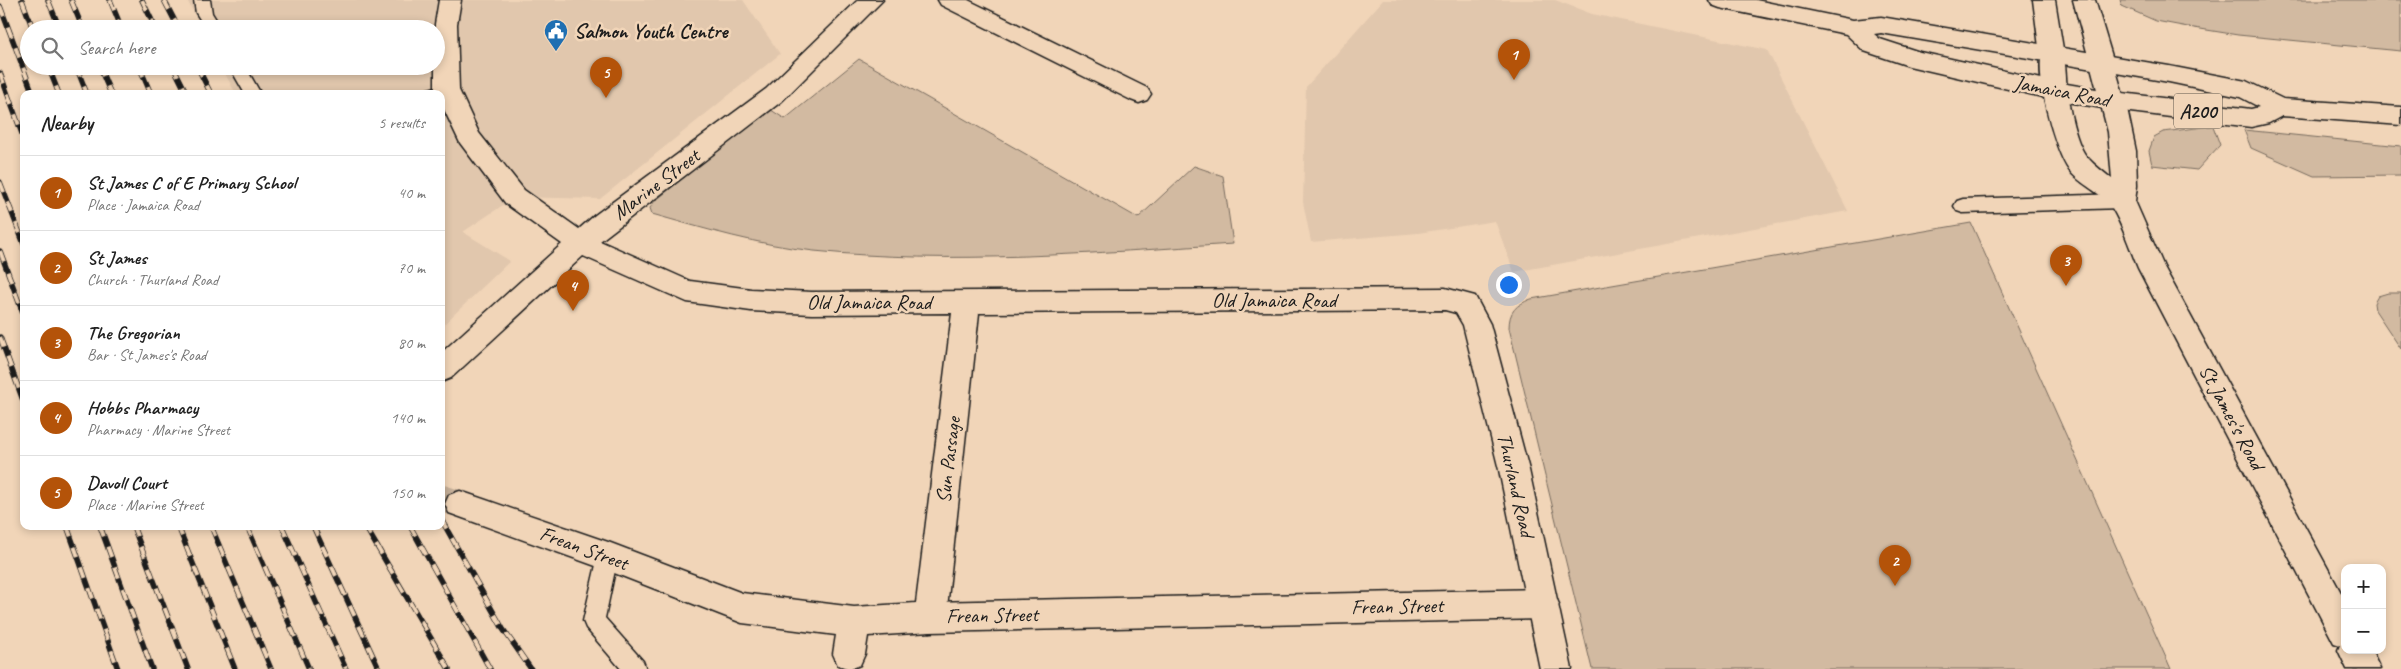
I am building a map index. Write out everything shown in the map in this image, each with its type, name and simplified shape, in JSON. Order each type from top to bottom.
[{"type":"street","name":"Old Jamaica Road","points":[[445,34],[450,0]]},
{"type":"street","name":"Marine Street","points":[[445,366],[579,243],[774,95],[872,0]]},
{"type":"street","points":[[949,0],[1139,94]]},
{"type":"street","name":"Jamaica Road","points":[[1720,0],[1853,28],[1881,25],[2246,90],[2280,106],[2401,116]]},
{"type":"street","name":"St James's Road","points":[[2044,0],[2055,91],[2064,133],[2078,164],[2122,201],[2151,268],[2341,624]]},
{"type":"street","points":[[2084,0],[2114,101],[2124,162],[2126,187],[2122,201]]},
{"type":"street","name":"Jamaica Road","points":[[1853,28],[1872,45],[1917,60],[2055,91],[2114,101],[2251,118],[2260,116],[2280,106]]},
{"type":"street","name":"Old Jamaica Road","points":[[439,90],[441,75]]},
{"type":"street","name":"Old Jamaica Road","points":[[445,101],[469,137],[515,197],[579,243],[687,290],[751,300],[804,302],[967,303],[1445,299],[1465,304]]},
{"type":"street","name":"Sun Passage","points":[[930,617],[967,303]]},
{"type":"street","name":"Thurland Road","points":[[1465,304],[1476,324],[1514,470],[1556,669]]},
{"type":"street","name":"Frean Street","points":[[460,504],[608,556],[742,608],[854,622],[930,617],[1543,604]]},
{"type":"street","points":[[849,654],[854,622]]},
{"type":"street","points":[[2356,654],[2364,669]]},
{"type":"lane","points":[[202,0],[204,13],[208,20]]},
{"type":"lane","points":[[242,75],[252,90]]},
{"type":"lane","points":[[1962,206],[2122,201]]},
{"type":"lane","points":[[608,556],[594,621],[636,669]]},
{"type":"shaded area","points":[[187,0],[743,0],[780,54],[600,199],[515,197],[463,232],[510,261],[445,323],[445,90],[234,90],[226,75],[445,75],[445,20],[197,20]]},
{"type":"shaded area","points":[[1383,0],[1555,0],[1592,14],[1767,50],[1848,211],[1514,272],[1495,221],[1418,233],[1311,242],[1303,202],[1306,87]]},
{"type":"shaded area","points":[[2120,0],[2401,0],[2401,51],[2238,35],[2188,27],[2156,21],[2122,6]]},
{"type":"shaded area","points":[[859,59],[1138,218],[1194,166],[1223,176],[1233,244],[1024,256],[919,257],[866,255],[814,251],[773,245],[652,214],[650,208],[654,202],[768,108],[785,119]]},
{"type":"shaded area","points":[[2213,126],[2220,145],[2197,170],[2152,165],[2149,151],[2154,137],[2163,132]]},
{"type":"shaded area","points":[[2244,130],[2401,146],[2401,175],[2314,176],[2251,148]]},
{"type":"shaded area","points":[[1971,223],[2171,669],[1592,669],[1509,328],[1510,317],[1514,309],[1531,299]]},
{"type":"shaded area","points":[[2388,293],[2401,293],[2401,349],[2375,310],[2374,303],[2378,296]]},
{"type":"tunnel","points":[[445,499],[460,504]]},
{"type":"railway","points":[[22,0],[30,20]]},
{"type":"railway","points":[[48,0],[56,20]]},
{"type":"railway","points":[[71,0],[79,20]]},
{"type":"railway","points":[[110,0],[118,20]]},
{"type":"railway","points":[[142,0],[152,20]]},
{"type":"railway","points":[[164,0],[174,20]]},
{"type":"railway","points":[[0,6],[20,59]]},
{"type":"railway","points":[[0,73],[20,128]]},
{"type":"railway","points":[[26,75],[32,90]]},
{"type":"railway","points":[[52,75],[57,90]]},
{"type":"railway","points":[[80,75],[85,90]]},
{"type":"railway","points":[[103,75],[109,90]]},
{"type":"railway","points":[[143,75],[149,90]]},
{"type":"railway","points":[[178,75],[185,90]]},
{"type":"railway","points":[[202,75],[209,90]]},
{"type":"railway","points":[[0,182],[20,234]]},
{"type":"railway","points":[[0,251],[20,305]]},
{"type":"railway","points":[[0,337],[20,392]]},
{"type":"railway","points":[[445,526],[503,629],[531,669]]},
{"type":"railway","points":[[68,530],[118,669]]},
{"type":"railway","points":[[101,530],[152,669]]},
{"type":"railway","points":[[135,530],[188,669]]},
{"type":"railway","points":[[180,530],[235,669]]},
{"type":"railway","points":[[213,530],[271,669]]},
{"type":"railway","points":[[249,530],[309,669]]},
{"type":"railway","points":[[284,530],[346,669]]},
{"type":"railway","points":[[315,530],[379,669]]},
{"type":"railway","points":[[367,530],[449,669]]},
{"type":"railway","points":[[412,530],[490,669]]},
{"type":"place","name":"Salmon Youth Centre","points":[[556,52]]},
{"type":"place","name":"St James C of E Primary School","points":[[1514,80]]},
{"type":"place","name":"Davoll Court","points":[[606,98]]},
{"type":"place","name":"The Gregorian","points":[[2066,286]]},
{"type":"place","name":"Hobbs Pharmacy","points":[[573,311]]},
{"type":"place","name":"St James","points":[[1895,586]]}]
